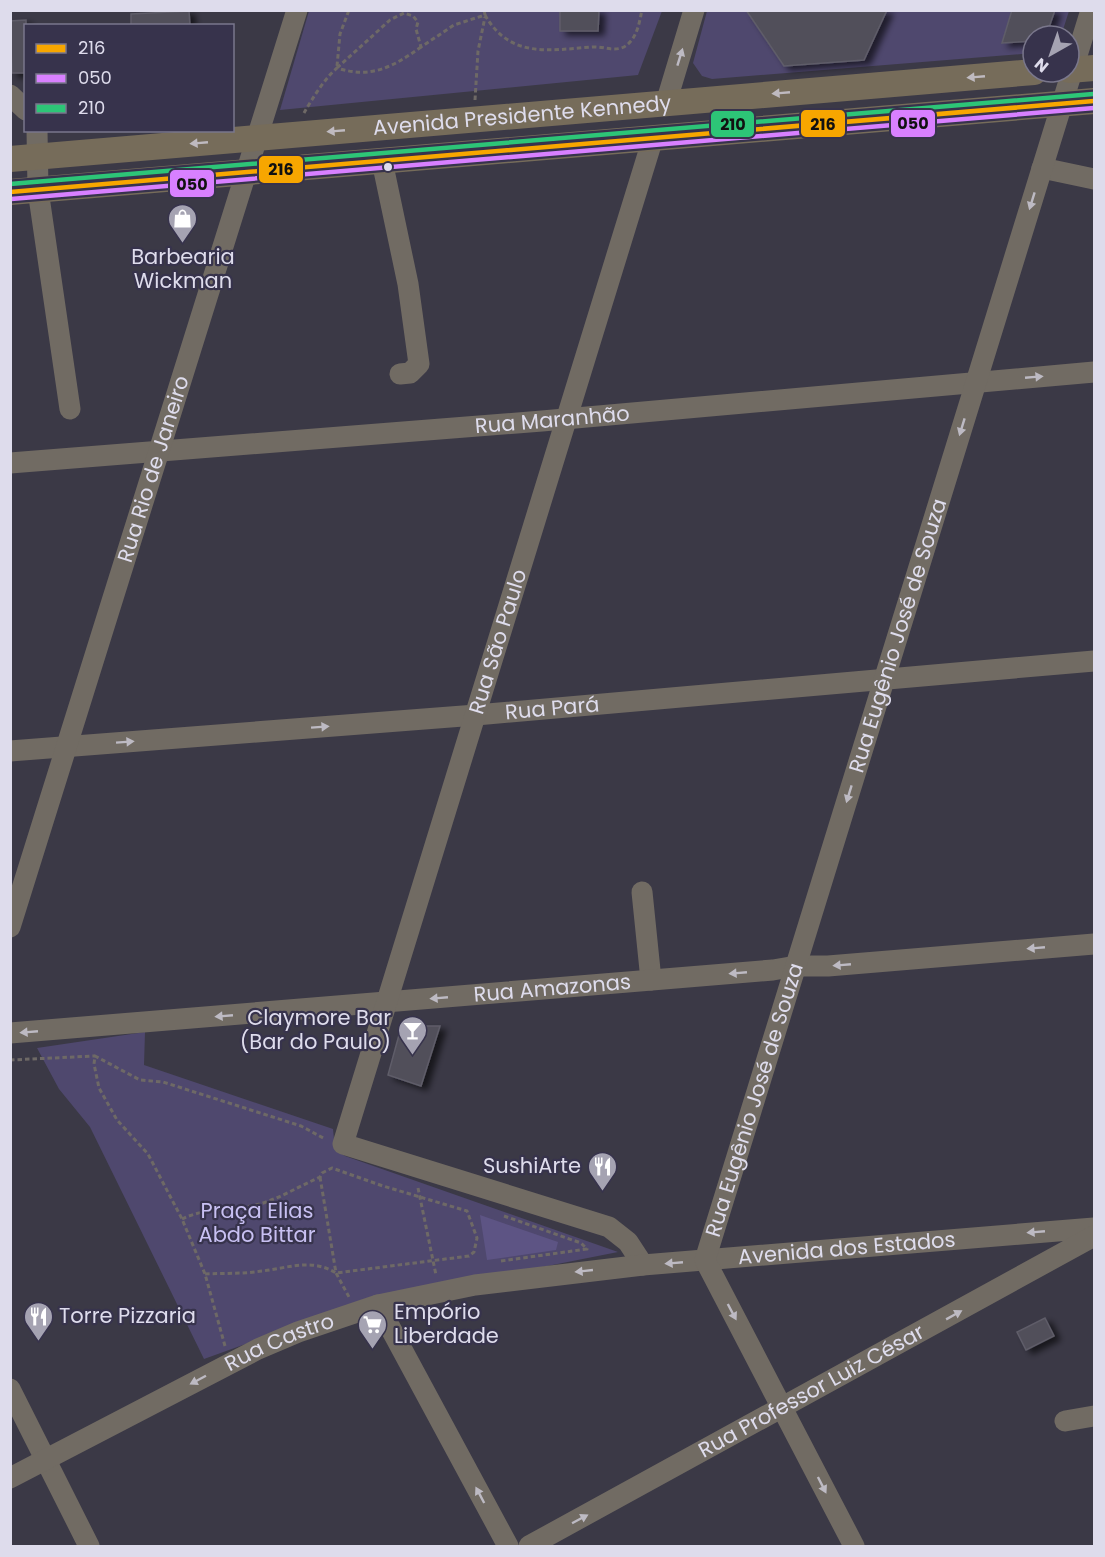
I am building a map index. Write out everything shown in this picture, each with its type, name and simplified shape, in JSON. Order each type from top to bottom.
[{"type":"main road","name":"Avenida Presidente Kennedy","points":[[10,159],[1021,73]]},
{"type":"main road","name":"Avenida Presidente Kennedy","points":[[10,192],[1095,101]]},
{"type":"street","name":"Rua Rio de Janeiro","points":[[10,927],[297,10]]},
{"type":"street","points":[[666,103],[694,10]]},
{"type":"street","name":"Rua Eugênio José de Souza","points":[[1081,59],[1091,10]]},
{"type":"street","name":"Rua Eugênio José de Souza","points":[[705,1260],[1042,168],[1062,105],[1072,84]]},
{"type":"street","points":[[10,95],[24,108]]},
{"type":"street","points":[[38,132],[38,190],[70,409]]},
{"type":"street","name":"Rua São Paulo","points":[[333,1149],[387,1002],[653,138]]},
{"type":"street","points":[[382,161],[408,284],[419,364],[410,373],[400,374]]},
{"type":"street","points":[[1042,168],[1095,179]]},
{"type":"street","name":"Rua Maranhão","points":[[10,463],[1095,372]]},
{"type":"street","name":"Rua Pará","points":[[10,751],[476,715],[885,677],[1095,661]]},
{"type":"street","points":[[642,892],[651,980]]},
{"type":"street","name":"Rua Amazonas","points":[[10,1033],[796,966],[1095,944]]},
{"type":"street","points":[[333,1149],[609,1227],[628,1242],[643,1265]]},
{"type":"street","name":"Avenida dos Estados","points":[[643,1265],[1095,1228]]},
{"type":"street","name":"Rua Professor Luiz César","points":[[529,1546],[783,1409],[1095,1236]]},
{"type":"street","points":[[705,1260],[854,1546]]},
{"type":"street","name":"Rua Castro","points":[[10,1478],[258,1349],[307,1328],[378,1305],[475,1285],[643,1265]]},
{"type":"street","points":[[378,1305],[508,1546]]},
{"type":"street","points":[[10,1389],[89,1546]]},
{"type":"street","points":[[1065,1421],[1095,1416]]},
{"type":"path","points":[[337,68],[340,34],[348,10]]},
{"type":"path","points":[[484,13],[494,31],[519,46],[554,51],[593,46],[612,49],[623,47],[634,38],[642,10]]},
{"type":"path","points":[[297,134],[305,111],[322,89],[326,77],[390,20],[404,13],[413,16],[418,22],[416,29],[421,47]]},
{"type":"path","points":[[337,68],[356,74],[376,72],[421,47],[454,25],[484,13]]},
{"type":"path","points":[[477,119],[474,94],[484,13]]},
{"type":"path","points":[[95,1056],[94,1064],[99,1088],[117,1120],[148,1154],[182,1219],[205,1274],[226,1347]]},
{"type":"path","points":[[10,1060],[95,1056],[140,1080],[163,1082],[301,1126],[325,1137],[333,1149],[332,1168]]},
{"type":"path","points":[[205,1274],[262,1272],[302,1264],[324,1266],[336,1273],[469,1256],[477,1245],[476,1231],[467,1211],[420,1198],[332,1168],[322,1173],[320,1178],[336,1273],[351,1300],[378,1305]]},
{"type":"path","points":[[182,1219],[197,1212],[236,1209],[262,1203],[320,1178]]},
{"type":"path","points":[[428,1190],[417,1186],[436,1275],[447,1273]]},
{"type":"path","points":[[494,1213],[581,1243],[587,1249],[498,1262]]},
{"type":"green space","points":[[309,11],[662,11],[638,75],[280,110]]},
{"type":"green space","points":[[707,11],[1069,11],[1065,24],[1021,24],[1021,54],[712,79],[702,76],[693,63]]},
{"type":"green space","name":"Praça Elias Abdo Bittar","points":[[145,1032],[144,1065],[333,1129],[335,1150],[345,1156],[618,1252],[356,1304],[204,1359],[90,1127],[59,1089],[37,1048]]},
{"type":"shaded area","points":[[480,1215],[558,1242],[556,1250],[487,1260]]},
{"type":"building","points":[[560,10],[599,10],[598,31],[560,31]]},
{"type":"building","points":[[746,10],[887,10],[864,60],[784,66]]},
{"type":"building","points":[[1012,10],[1055,10],[1050,24],[1021,24],[1021,42],[1002,43]]},
{"type":"building","points":[[189,11],[190,24],[131,24],[131,14]]},
{"type":"building","points":[[26,20],[24,24],[24,73],[12,73],[10,21]]},
{"type":"building","name":"Claymore Bar (Bar do Paulo)","points":[[409,1026],[440,1026],[421,1086],[388,1075],[399,1035]]},
{"type":"building","points":[[1045,1318],[1054,1336],[1026,1350],[1017,1332]]},
{"type":"transit line","name":"210","points":[[10,184],[1093,94]]},
{"type":"transit line","name":"216","points":[[10,192],[1094,101]]},
{"type":"transit line","name":"050","points":[[11,199],[1094,108]]},
{"type":"place","name":"Barbearia Wickman","points":[[183,244]]},
{"type":"place","name":"Claymore Bar (Bar do Paulo)","points":[[412,1056]]},
{"type":"place","name":"SushiArte","points":[[602,1192]]},
{"type":"place","name":"Torre Pizzaria","points":[[38,1342]]},
{"type":"place","name":"Empório Liberdade","points":[[373,1350]]}]
